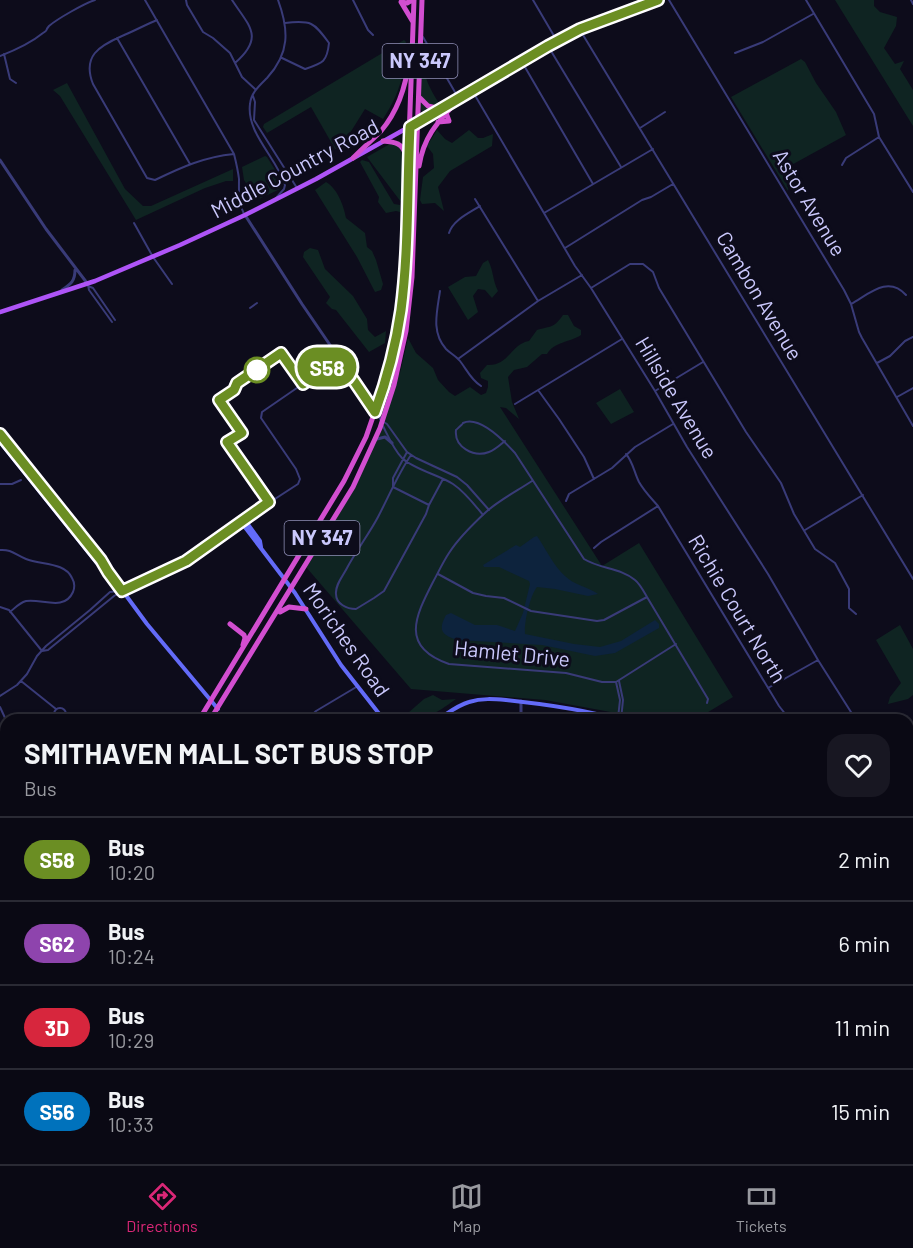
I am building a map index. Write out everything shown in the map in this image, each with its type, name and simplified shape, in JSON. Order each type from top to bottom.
[{"type":"highway","points":[[401,1],[407,3],[413,0]]},
{"type":"highway","name":"NY 347","points":[[202,714],[344,482],[358,455],[375,412],[390,363],[401,309],[405,265],[413,0]]},
{"type":"highway","name":"NY 347","points":[[214,714],[363,468],[397,375],[409,309],[413,265],[422,0]]},
{"type":"highway","points":[[401,1],[413,22]]},
{"type":"highway","points":[[353,158],[381,130],[397,107],[405,81],[412,41]]},
{"type":"highway","points":[[419,97],[428,106],[443,111]]},
{"type":"highway","points":[[416,188],[424,146],[430,132],[443,111],[459,99]]},
{"type":"highway","points":[[383,141],[395,142],[402,146],[408,166]]},
{"type":"highway","points":[[271,622],[286,608],[306,609]]},
{"type":"highway","points":[[242,650],[244,636],[230,624],[246,632],[256,627]]},
{"type":"main road","points":[[459,99],[580,29],[658,0]]},
{"type":"main road","name":"Middle Country Road","points":[[0,312],[88,285],[153,257],[272,202],[418,122],[443,111]]},
{"type":"main road","points":[[0,434],[101,560],[147,624],[218,709]]},
{"type":"main road","points":[[0,442],[97,563],[108,572]]},
{"type":"main road","name":"Moriches Road","points":[[243,521],[257,544],[306,609],[341,665],[379,714]]},
{"type":"main road","points":[[446,714],[458,706],[483,699],[521,701],[594,714]]},
{"type":"street","points":[[16,83],[10,79],[2,55],[45,33],[57,21],[95,0]]},
{"type":"street","points":[[145,0],[234,154],[239,178],[240,206],[245,215],[382,421],[392,443],[403,459],[452,483],[483,514]]},
{"type":"street","points":[[186,0],[203,32],[230,53],[242,77],[255,89]]},
{"type":"street","points":[[232,0],[251,27],[251,45],[235,63]]},
{"type":"street","points":[[272,202],[285,185],[252,124],[250,103],[255,89],[274,70],[282,58],[286,39],[285,23],[278,0]]},
{"type":"street","points":[[353,0],[372,35]]},
{"type":"street","points":[[533,0],[557,41]]},
{"type":"street","name":"Astor Avenue","points":[[669,0],[844,290],[851,304],[859,333],[913,426]]},
{"type":"street","points":[[806,0],[874,114],[879,137],[913,192]]},
{"type":"street","points":[[911,0],[913,4]]},
{"type":"street","points":[[735,53],[763,42],[813,14]]},
{"type":"street","points":[[157,20],[106,43],[95,51],[89,69],[93,84],[147,177],[155,180],[205,159],[234,154]]},
{"type":"street","points":[[282,58],[305,69],[320,64],[328,56],[329,43],[319,29],[305,21],[285,23]]},
{"type":"street","name":"Cambon Avenue","points":[[580,29],[913,579]]},
{"type":"street","points":[[421,33],[459,99]]},
{"type":"street","points":[[117,38],[190,164]]},
{"type":"street","points":[[548,46],[621,167]]},
{"type":"street","points":[[420,52],[426,49],[431,52]]},
{"type":"street","points":[[522,62],[593,184]]},
{"type":"street","name":"Hillside Avenue","points":[[472,91],[575,266],[591,288],[673,424],[768,574],[852,714]]},
{"type":"street","points":[[253,96],[254,120],[297,189]]},
{"type":"street","points":[[640,128],[665,112]]},
{"type":"street","points":[[842,165],[846,158],[879,137]]},
{"type":"street","points":[[544,213],[653,149]]},
{"type":"street","points":[[0,160],[46,229],[113,321]]},
{"type":"street","points":[[565,248],[642,200],[673,184]]},
{"type":"street","points":[[475,199],[537,301]]},
{"type":"street","points":[[448,233],[454,223],[480,206]]},
{"type":"street","points":[[134,224],[172,284]]},
{"type":"street","points":[[591,288],[630,264],[642,264],[648,267],[736,416],[781,483],[794,514],[815,549],[836,563],[849,590],[849,608],[856,614]]},
{"type":"street","points":[[56,293],[73,281],[75,271],[73,266]]},
{"type":"street","points":[[458,359],[537,301],[582,275]]},
{"type":"street","points":[[851,304],[885,285],[897,286],[906,294]]},
{"type":"street","points":[[440,291],[436,331],[438,338],[475,382],[481,386]]},
{"type":"street","points":[[250,308],[257,303]]},
{"type":"street","points":[[877,363],[890,356],[905,341],[913,337]]},
{"type":"street","points":[[515,404],[622,339]]},
{"type":"street","points":[[0,696],[17,686],[42,651],[48,650],[122,591],[186,561],[298,484],[300,479],[296,469],[261,418],[262,412],[339,359]]},
{"type":"street","points":[[655,392],[703,362]]},
{"type":"street","points":[[896,398],[913,388]]},
{"type":"street","points":[[538,390],[584,457],[594,479]]},
{"type":"street","points":[[382,421],[387,424],[407,452],[457,477],[489,510]]},
{"type":"street","points":[[505,441],[491,452],[480,454],[469,451],[458,444],[455,437],[456,430],[463,423],[472,422],[488,429],[505,441],[584,560],[636,580],[708,699],[707,704]]},
{"type":"street","points":[[566,501],[569,494],[612,468],[635,447],[673,424]]},
{"type":"street","points":[[375,440],[385,437],[392,443]]},
{"type":"street","points":[[393,487],[393,478],[407,452]]},
{"type":"street","points":[[594,548],[658,506],[637,479],[633,465],[626,454]]},
{"type":"street","points":[[411,455],[335,591],[336,598],[344,606],[356,609],[384,591],[443,479]]},
{"type":"street","points":[[0,484],[12,484],[21,480]]},
{"type":"street","name":"Hamlet Drive","points":[[532,481],[483,514],[449,553],[420,609],[416,624],[417,637],[427,653],[448,664],[566,673],[602,682],[618,682]]},
{"type":"street","points":[[393,487],[429,505]]},
{"type":"street","points":[[464,493],[469,488]]},
{"type":"street","points":[[805,530],[862,495]]},
{"type":"street","name":"Richie Court North","points":[[658,506],[785,714]]},
{"type":"street","points":[[0,550],[9,550],[26,559],[65,569],[71,576],[75,588],[67,599],[56,603],[26,601],[18,604],[10,612]]},
{"type":"street","points":[[438,574],[473,593],[486,597],[504,597],[531,611],[597,621],[604,620],[647,597]]},
{"type":"street","points":[[0,608],[10,612],[42,651]]},
{"type":"street","points":[[620,714],[618,682],[676,644]]},
{"type":"street","points":[[768,688],[818,660]]},
{"type":"street","points":[[21,681],[56,709]]},
{"type":"street","points":[[313,714],[358,686]]},
{"type":"street","points":[[521,701],[521,714]]},
{"type":"green space","points":[[835,0],[874,0],[874,6],[880,12],[897,17],[896,26],[884,48],[895,64],[904,61],[900,69],[913,90],[913,126]]},
{"type":"green space","points":[[404,40],[406,42],[403,73],[398,91],[389,109],[383,119],[365,109],[340,149],[335,149],[311,107],[267,133],[263,127],[264,124]]},
{"type":"green space","points":[[424,49],[429,56],[425,74],[440,105],[425,112],[420,107]]},
{"type":"green space","points":[[801,59],[836,112],[846,135],[786,168],[789,181],[788,191],[731,97]]},
{"type":"green space","points":[[67,83],[125,189],[143,206],[151,206],[233,169],[233,181],[205,188],[136,220],[60,96],[53,90]]},
{"type":"green space","points":[[437,130],[452,143],[469,130],[478,138],[493,134],[492,146],[450,171],[438,187],[444,211],[435,203],[422,204],[420,200],[423,177],[434,168],[433,154],[427,146]]},
{"type":"green space","points":[[395,141],[400,141],[403,146],[401,202],[367,157]]},
{"type":"green space","points":[[265,156],[282,181],[282,186],[257,200],[244,180],[242,167]]},
{"type":"green space","points":[[362,160],[369,162],[394,204],[400,205],[400,212],[386,213],[378,202],[379,197],[360,162]]},
{"type":"green space","points":[[326,182],[339,198],[346,218],[365,233],[367,247],[372,251],[376,260],[383,284],[381,290],[375,292],[357,257],[315,190]]},
{"type":"green space","points":[[310,248],[318,250],[325,269],[353,296],[367,319],[368,330],[375,337],[386,331],[385,343],[369,352],[336,310],[326,303],[330,297],[303,257],[304,252]]},
{"type":"green space","points":[[488,260],[498,291],[492,298],[485,290],[478,289],[473,296],[478,312],[468,320],[448,287],[465,277],[476,276],[483,263]]},
{"type":"green space","points":[[563,315],[568,315],[574,326],[581,330],[581,335],[558,344],[527,367],[514,370],[508,377],[512,402],[519,419],[506,408],[500,407],[602,566],[639,543],[733,697],[705,714],[618,714],[545,700],[411,689],[306,567],[367,460],[400,373],[408,338],[416,353],[433,368],[438,380],[449,392],[455,396],[470,387],[481,395],[486,393],[488,381],[481,378],[480,373],[487,365],[505,359],[518,346],[529,341],[537,330],[549,327]]},
{"type":"green space","points":[[620,389],[634,412],[611,424],[596,403]]},
{"type":"green space","points":[[900,625],[913,649],[913,695],[908,699],[888,704],[890,697],[901,683],[876,640]]},
{"type":"green space","points":[[433,695],[442,700],[456,699],[432,714],[407,714],[424,699]]},
{"type":"water","points":[[537,536],[553,562],[565,576],[598,594],[588,596],[537,587],[528,609],[525,634],[600,647],[621,641],[655,620],[659,628],[615,653],[595,656],[542,645],[458,640],[445,635],[442,629],[443,621],[446,615],[451,613],[475,625],[497,625],[515,631],[523,613],[529,581],[499,567],[484,567],[483,565],[516,545],[520,547]]},
{"type":"bus line","name":"S58","points":[[0,434],[101,560],[122,591],[186,561],[269,502],[227,442],[242,433],[219,400],[234,390],[237,383],[281,353],[303,384],[339,359],[375,412],[393,353],[402,298],[410,127],[580,29],[658,0]]}]
